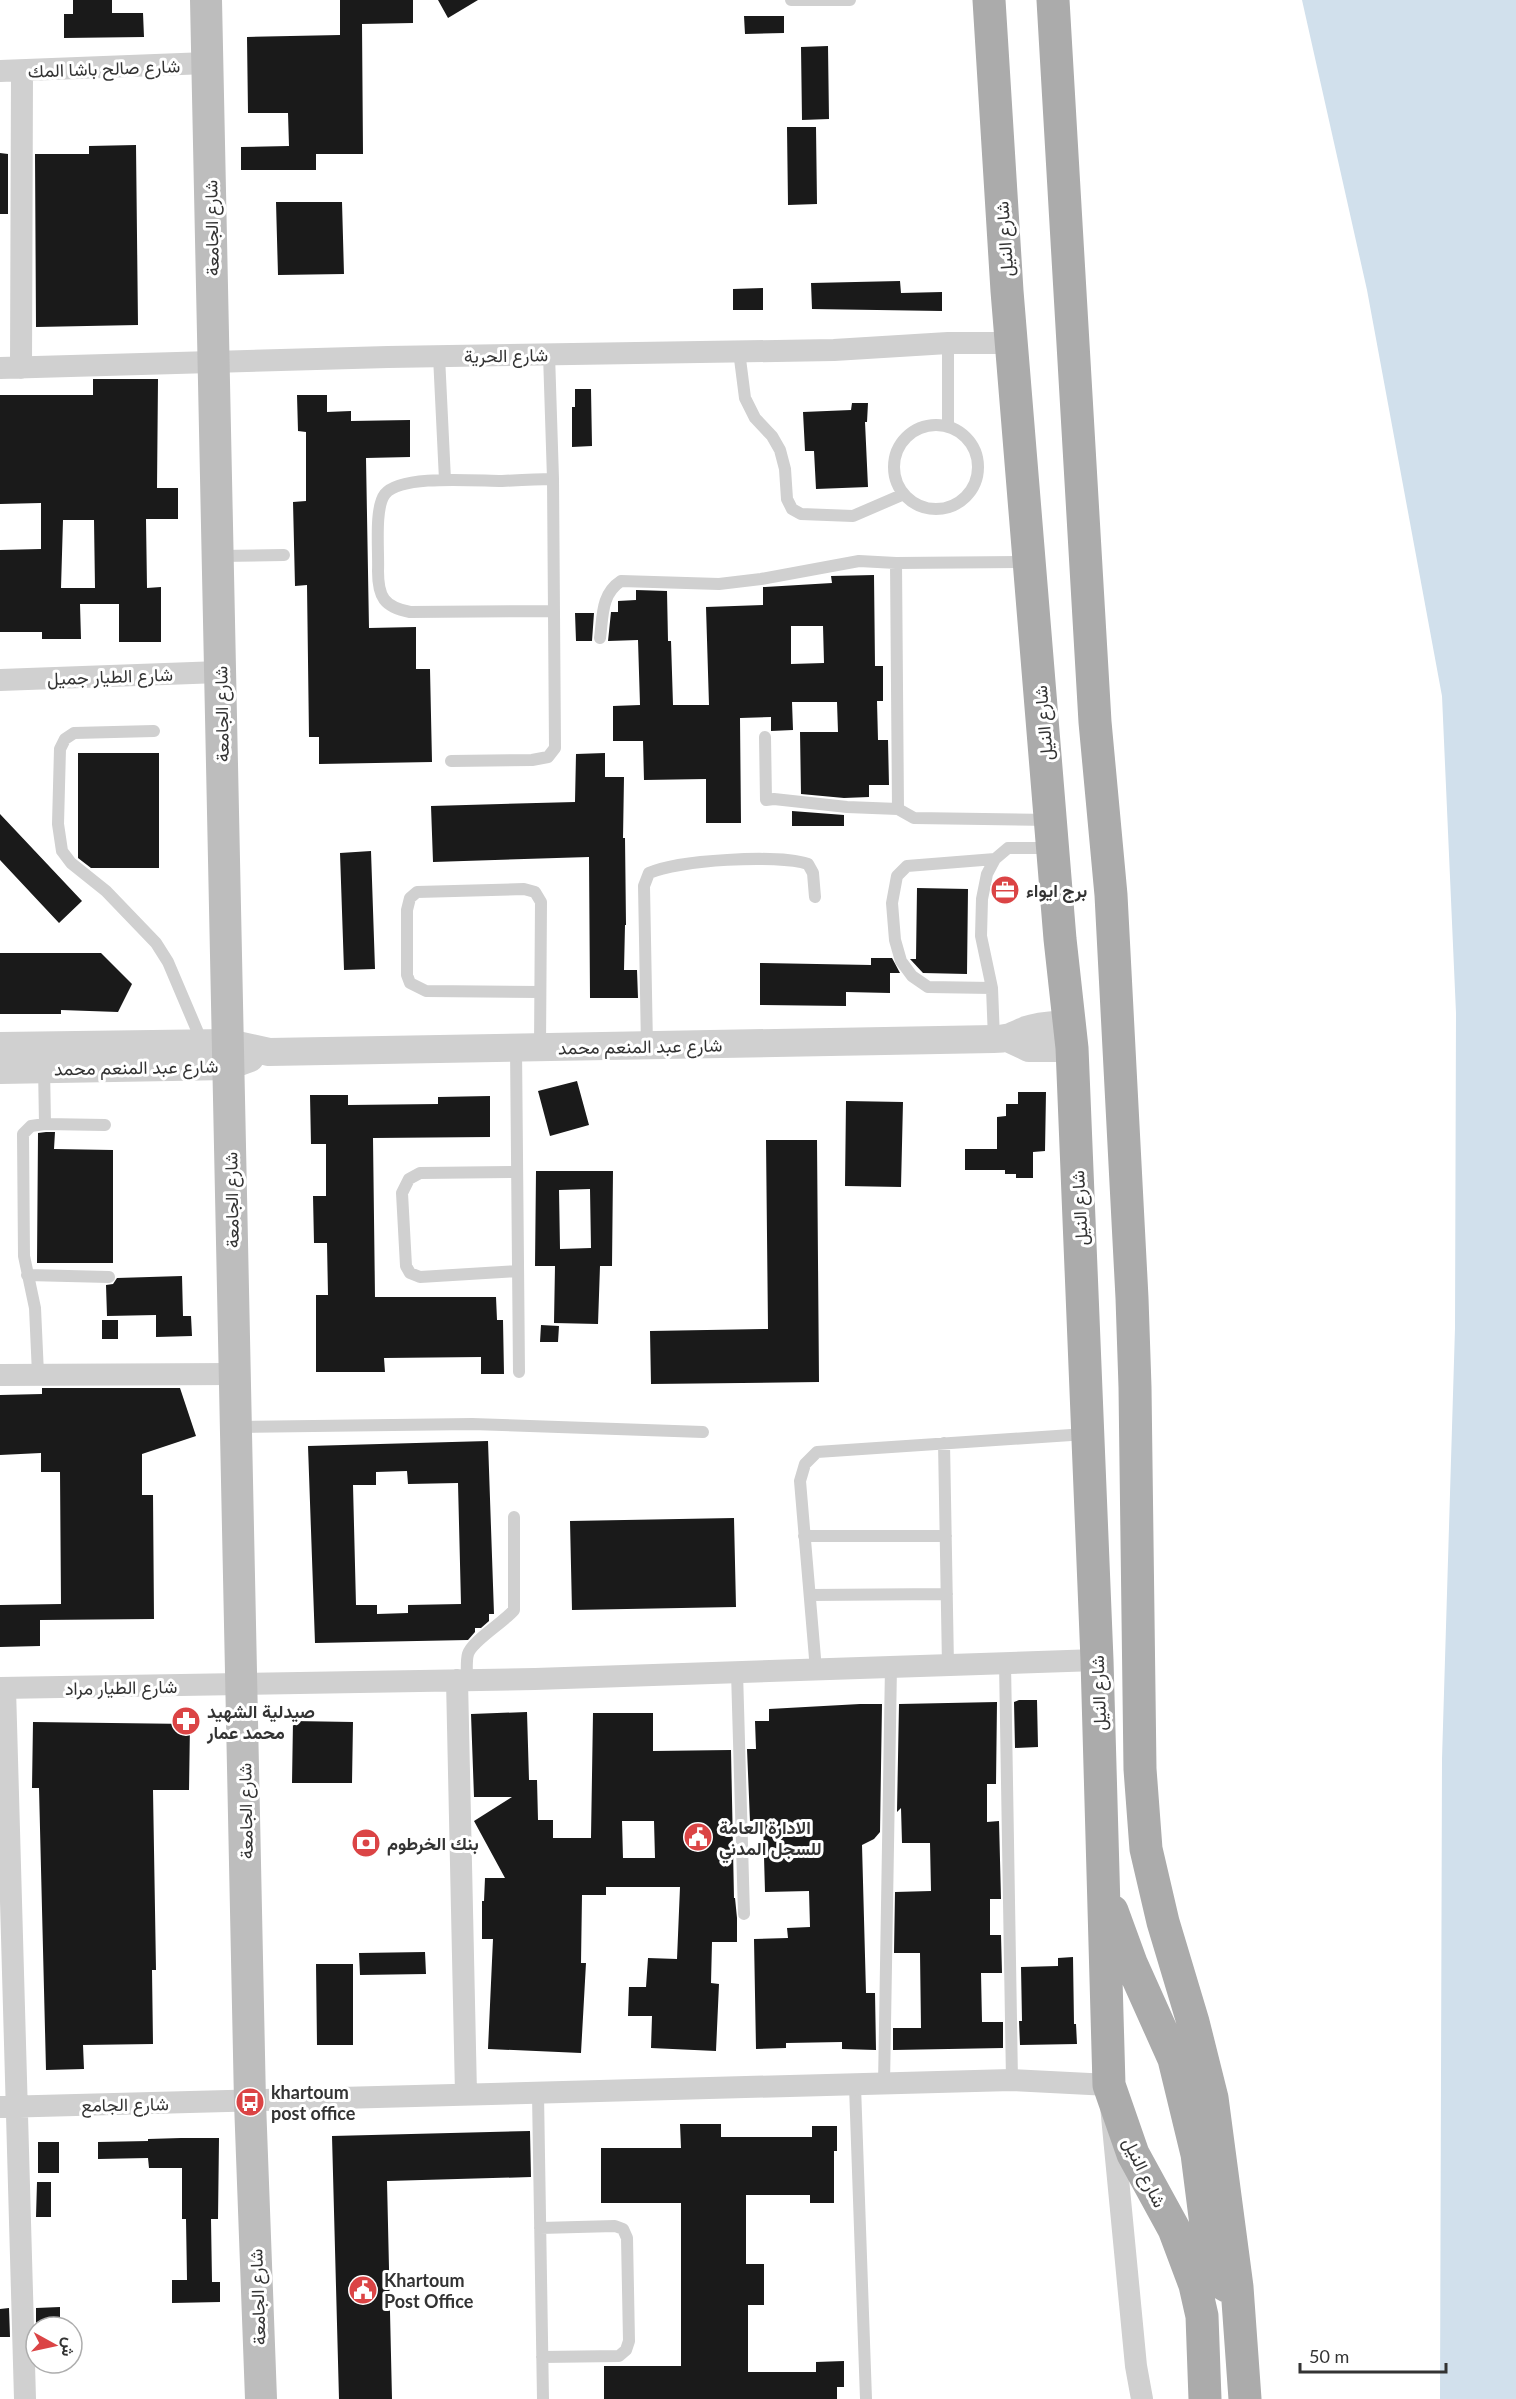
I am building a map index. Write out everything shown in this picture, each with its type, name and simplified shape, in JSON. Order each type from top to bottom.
[{"type":"main road","name":"شارع الجامعة","points":[[206,0],[220,672],[219,1050],[235,1374],[250,2102],[261,2399]]},
{"type":"main road","name":"شارع النيل","points":[[989,0],[1030,562],[1071,1036],[1097,1660],[1109,2085],[1133,2154],[1174,2229],[1192,2277],[1202,2316],[1205,2399]]},
{"type":"main road","points":[[1053,0],[1095,722],[1111,895],[1133,1320],[1140,1769],[1146,1849],[1163,1922],[1193,2022],[1212,2098],[1237,2287],[1245,2399]]},
{"type":"main road","points":[[1084,1307],[1095,1326],[1105,1333],[1114,1335],[1124,1332],[1133,1320]]},
{"type":"main road","points":[[1103,1887],[1131,1963],[1174,2059],[1197,2154],[1212,2272],[1226,2285],[1237,2287]]},
{"type":"street","name":"شارع صالح باشا المك","points":[[11,71],[207,63]]},
{"type":"street","points":[[10,368],[11,71]]},
{"type":"street","name":"شارع الحرية","points":[[10,368],[439,356],[834,350],[948,343],[1013,343]]},
{"type":"street","name":"شارع الطيار جميل","points":[[0,680],[220,672]]},
{"type":"street","name":"شارع عبد المنعم محمد","points":[[0,1070],[44,1057],[219,1050],[269,1052],[1002,1039],[1045,1026],[1071,1036]]},
{"type":"street","name":"شارع عبد المنعم محمد","points":[[0,1046],[44,1057]]},
{"type":"street","points":[[0,1375],[235,1374]]},
{"type":"street","name":"شارع الطيار مراد","points":[[3,1688],[816,1670],[1097,1660]]},
{"type":"street","points":[[462,1679],[466,2094]]},
{"type":"street","points":[[3,1688],[8,2107],[26,2399]]},
{"type":"street","name":"شارع الجامع","points":[[8,2107],[1012,2080],[1109,2085]]},
{"type":"street","points":[[1109,2085],[1136,2366],[1142,2399]]},
{"type":"lane","points":[[791,0],[850,0]]},
{"type":"lane","points":[[948,343],[948,426]]},
{"type":"lane","points":[[739,351],[745,398],[755,418],[772,436],[780,450],[785,469],[787,500],[792,509],[801,514],[852,516],[904,494]]},
{"type":"lane","points":[[451,761],[532,760],[548,757],[555,748],[553,478],[549,354]]},
{"type":"lane","points":[[439,356],[445,480]]},
{"type":"lane","points":[[930,424],[948,426],[964,434],[974,448],[979,465],[976,482],[966,497],[952,506],[934,509],[918,505],[904,494],[895,478],[894,460],[901,443],[914,430],[930,424]]},
{"type":"lane","points":[[553,478],[445,480],[412,482],[397,486],[385,494],[379,511],[378,584],[383,599],[393,609],[410,612],[554,611]]},
{"type":"lane","points":[[218,556],[284,555]]},
{"type":"lane","points":[[600,638],[605,599],[611,588],[621,581],[719,584],[761,579],[859,561],[1030,562]]},
{"type":"lane","points":[[896,563],[898,809]]},
{"type":"lane","points":[[154,731],[74,733],[65,739],[60,749],[58,824],[62,851],[71,863],[106,891],[156,943],[219,1050]]},
{"type":"lane","points":[[765,737],[766,800],[898,809],[914,818],[1053,834]]},
{"type":"lane","points":[[1002,1039],[981,936],[982,899],[987,874],[995,859],[1008,848],[1053,834]]},
{"type":"lane","points":[[647,1046],[644,886],[649,873],[661,867],[715,862],[767,858],[794,860],[808,864],[813,873],[815,897]]},
{"type":"lane","points":[[992,988],[928,987],[912,976],[901,962],[895,940],[892,903],[897,876],[907,866],[995,859]]},
{"type":"lane","points":[[519,1372],[517,1172],[528,1048],[540,992],[541,902],[535,892],[524,889],[417,892],[410,898],[407,910],[407,975],[410,983],[426,991],[540,992]]},
{"type":"lane","points":[[44,1057],[45,1124]]},
{"type":"lane","points":[[38,1374],[35,1308],[24,1256],[23,1134],[31,1126],[45,1124],[105,1125]]},
{"type":"lane","points":[[517,1172],[420,1173],[409,1179],[402,1193],[406,1266],[410,1274],[420,1277],[518,1271]]},
{"type":"lane","points":[[27,1275],[109,1277]]},
{"type":"lane","points":[[236,1426],[472,1424],[702,1432]]},
{"type":"lane","points":[[816,1670],[800,1481],[805,1464],[817,1452],[1087,1434]]},
{"type":"lane","points":[[944,1443],[948,1665]]},
{"type":"lane","points":[[462,1679],[472,1646],[506,1620],[514,1610],[514,1517]]},
{"type":"lane","points":[[804,1536],[946,1536]]},
{"type":"lane","points":[[810,1595],[947,1594]]},
{"type":"lane","points":[[1005,1662],[1012,2080]]},
{"type":"lane","points":[[884,2085],[891,1666]]},
{"type":"lane","points":[[737,1672],[744,1914]]},
{"type":"lane","points":[[855,2086],[866,2399]]},
{"type":"lane","points":[[538,2094],[543,2399]]},
{"type":"lane","points":[[540,2228],[615,2226],[623,2229],[627,2238],[629,2341],[626,2350],[619,2356],[542,2357]]},
{"type":"water","points":[[1302,0],[1516,0],[1516,2399],[1440,2399],[1442,1759],[1455,1328],[1456,1013],[1442,696],[1367,290]]},
{"type":"building","points":[[73,0],[112,0],[112,13],[143,13],[144,37],[64,38],[64,14],[73,14]]},
{"type":"building","points":[[340,0],[413,0],[413,23],[362,24],[363,154],[316,154],[316,170],[241,170],[241,147],[289,146],[288,113],[248,113],[247,37],[340,35]]},
{"type":"building","points":[[438,0],[478,0],[448,18]]},
{"type":"building","points":[[744,16],[784,16],[784,33],[745,34]]},
{"type":"building","points":[[828,46],[829,119],[802,120],[801,47]]},
{"type":"building","points":[[787,127],[816,127],[817,204],[788,205]]},
{"type":"building","points":[[136,145],[138,325],[36,327],[35,154],[89,154],[89,146]]},
{"type":"building","points":[[0,153],[8,154],[8,214],[0,214]]},
{"type":"building","points":[[276,202],[342,202],[344,274],[278,275]]},
{"type":"building","points":[[900,281],[901,293],[942,292],[942,311],[812,309],[811,283]]},
{"type":"building","points":[[763,288],[763,310],[733,310],[733,289]]},
{"type":"building","points":[[93,379],[158,379],[157,488],[178,488],[178,519],[146,519],[147,588],[161,587],[161,642],[119,642],[119,604],[80,604],[81,639],[42,639],[42,632],[0,632],[0,550],[41,549],[41,503],[0,504],[0,395],[93,395]],"holes":[[[63,520],[94,520],[95,588],[61,588]]]},
{"type":"building","points":[[575,389],[591,389],[592,446],[572,447],[572,407],[575,407]]},
{"type":"building","points":[[297,395],[327,395],[327,412],[351,411],[351,421],[410,420],[410,457],[366,458],[369,628],[416,627],[416,669],[430,669],[432,762],[319,764],[319,737],[309,737],[307,585],[295,586],[293,502],[306,501],[306,432],[298,431]]},
{"type":"building","points":[[852,403],[868,403],[867,422],[865,422],[868,487],[816,489],[814,451],[805,451],[803,412],[851,410]]},
{"type":"building","points":[[874,575],[875,666],[883,666],[883,701],[877,701],[878,740],[888,740],[889,785],[869,785],[869,797],[844,798],[801,794],[800,732],[838,732],[837,702],[792,702],[793,730],[771,731],[771,717],[740,718],[741,823],[706,823],[706,779],[644,780],[643,741],[613,741],[613,706],[640,705],[638,640],[608,641],[611,612],[618,612],[618,601],[636,600],[636,590],[667,591],[673,705],[709,705],[706,607],[763,605],[763,587],[832,583],[831,576]],"holes":[[[791,626],[823,626],[824,663],[791,664]]]},
{"type":"building","points":[[575,613],[594,613],[592,641],[576,641]]},
{"type":"building","points":[[78,753],[159,753],[159,868],[91,868],[78,858]]},
{"type":"building","points":[[605,753],[605,777],[624,777],[623,838],[625,838],[626,925],[624,970],[637,970],[638,998],[590,998],[589,857],[433,862],[431,806],[575,802],[576,754]]},
{"type":"building","points":[[792,811],[844,815],[844,826],[792,826]]},
{"type":"building","points":[[0,814],[82,901],[59,923],[0,860]]},
{"type":"building","points":[[371,851],[375,969],[344,970],[340,853]]},
{"type":"building","points":[[917,888],[968,889],[967,974],[923,973],[910,959],[916,959]]},
{"type":"building","points":[[0,953],[101,953],[132,984],[118,1012],[61,1010],[61,1014],[0,1014]]},
{"type":"building","points":[[871,958],[892,958],[900,973],[890,973],[890,993],[846,992],[846,1006],[760,1005],[760,963],[871,965]]},
{"type":"building","points":[[577,1081],[589,1125],[550,1136],[538,1091]]},
{"type":"building","points":[[1018,1092],[1046,1092],[1045,1151],[1033,1152],[1033,1178],[1016,1178],[1016,1174],[1005,1174],[1005,1170],[965,1170],[965,1149],[997,1149],[997,1117],[1006,1116],[1006,1104],[1018,1104]]},
{"type":"building","points":[[310,1095],[348,1095],[348,1105],[438,1104],[438,1097],[490,1096],[490,1137],[373,1138],[375,1297],[496,1297],[497,1320],[503,1320],[504,1374],[481,1374],[481,1357],[384,1358],[385,1372],[316,1372],[316,1295],[328,1295],[327,1243],[314,1243],[313,1196],[326,1196],[326,1144],[311,1144]]},
{"type":"building","points":[[846,1101],[903,1102],[901,1187],[845,1186]]},
{"type":"building","points":[[55,1132],[54,1149],[113,1150],[113,1263],[37,1263],[38,1133]]},
{"type":"building","points":[[766,1140],[817,1140],[819,1382],[651,1384],[650,1331],[768,1329]]},
{"type":"building","points":[[536,1171],[613,1171],[612,1266],[600,1266],[598,1324],[554,1323],[555,1266],[535,1266]],"holes":[[[590,1189],[591,1248],[560,1249],[559,1190]]]},
{"type":"building","points":[[182,1276],[183,1316],[191,1316],[192,1336],[156,1337],[156,1315],[107,1316],[106,1285],[113,1284],[117,1278]]},
{"type":"building","points":[[102,1320],[118,1320],[118,1339],[102,1339]]},
{"type":"building","points":[[541,1325],[559,1326],[558,1342],[540,1342]]},
{"type":"building","points":[[42,1388],[180,1388],[196,1436],[142,1454],[142,1495],[153,1495],[154,1619],[40,1620],[40,1646],[0,1647],[0,1605],[61,1604],[60,1472],[41,1472],[41,1453],[0,1455],[0,1395],[42,1394]]},
{"type":"building","points":[[488,1441],[494,1614],[489,1614],[489,1621],[481,1628],[475,1628],[475,1632],[468,1640],[315,1643],[308,1446]],"holes":[[[407,1471],[408,1484],[458,1483],[461,1604],[408,1605],[408,1613],[377,1614],[377,1605],[356,1605],[353,1485],[376,1485],[376,1472]]]},
{"type":"building","points":[[734,1518],[736,1607],[572,1610],[570,1521]]},
{"type":"building","points":[[1037,1700],[1038,1747],[1015,1748],[1014,1702]]},
{"type":"building","points":[[997,1702],[996,1784],[987,1784],[987,1822],[999,1821],[1001,1899],[990,1899],[990,1935],[1001,1935],[1002,1973],[981,1973],[982,2022],[1003,2022],[1003,2048],[893,2050],[893,2028],[921,2028],[920,1953],[894,1953],[895,1892],[931,1891],[930,1843],[902,1843],[901,1808],[897,1812],[899,1704]]},
{"type":"building","points":[[882,1704],[880,1832],[874,1839],[862,1845],[866,1993],[875,1993],[876,2050],[842,2049],[842,2042],[786,2043],[786,2048],[756,2049],[754,1939],[788,1938],[787,1928],[810,1927],[809,1891],[765,1892],[763,1821],[750,1821],[747,1749],[756,1749],[755,1721],[769,1721],[769,1709]]},
{"type":"building","points":[[527,1712],[529,1780],[537,1780],[538,1820],[553,1820],[553,1838],[591,1838],[593,1713],[653,1713],[653,1751],[731,1750],[737,1942],[712,1942],[711,1983],[719,1984],[716,2051],[651,2048],[652,2016],[628,2016],[629,1987],[646,1987],[648,1958],[677,1959],[680,1887],[606,1887],[606,1895],[582,1895],[581,1963],[586,1963],[581,2053],[488,2049],[493,1939],[482,1939],[482,1901],[484,1901],[485,1878],[505,1878],[474,1821],[512,1797],[474,1797],[471,1714]],"holes":[[[622,1821],[654,1821],[655,1858],[623,1858]]]},
{"type":"building","points":[[293,1721],[353,1722],[352,1783],[292,1783]]},
{"type":"building","points":[[33,1722],[190,1724],[189,1790],[153,1790],[156,1970],[152,1970],[153,2044],[83,2045],[84,2069],[46,2070],[39,1788],[32,1788]]},
{"type":"building","points":[[425,1952],[426,1974],[360,1975],[359,1953]]},
{"type":"building","points":[[1073,1957],[1074,2024],[1076,2024],[1077,2044],[1020,2045],[1021,1967],[1058,1966],[1058,1958]]},
{"type":"building","points":[[316,1964],[353,1964],[353,2045],[317,2045]]},
{"type":"building","points":[[680,2124],[721,2124],[721,2137],[812,2137],[812,2126],[837,2126],[837,2151],[834,2151],[834,2203],[810,2203],[810,2195],[746,2195],[746,2264],[764,2264],[764,2305],[748,2305],[748,2372],[816,2372],[816,2362],[844,2361],[844,2387],[837,2387],[837,2399],[604,2399],[604,2366],[681,2366],[681,2203],[601,2203],[601,2148],[681,2148]]},
{"type":"building","name":"Khartoum Post Office","points":[[530,2131],[531,2177],[387,2181],[392,2399],[339,2399],[332,2136]]},
{"type":"building","points":[[219,2138],[218,2219],[211,2219],[212,2282],[220,2282],[220,2302],[172,2303],[172,2280],[187,2280],[186,2219],[182,2219],[182,2168],[149,2168],[148,2158],[98,2159],[98,2142]]},
{"type":"building","points":[[38,2142],[59,2142],[59,2173],[38,2173]]},
{"type":"building","points":[[37,2182],[51,2182],[51,2217],[36,2217]]},
{"type":"building","points":[[60,2307],[60,2315],[36,2315],[36,2308]]},
{"type":"building","points":[[9,2308],[10,2337],[0,2337],[0,2309]]},
{"type":"place","name":"برج ايواء","points":[[1005,890]]},
{"type":"place","name":"صيدلية الشهيد محمد عمار","points":[[186,1721]]},
{"type":"place","name":"الادارة العامة للسجل المدني","points":[[698,1837]]},
{"type":"place","name":"بنك الخرطوم","points":[[366,1843]]},
{"type":"place","name":"khartoum post office","points":[[250,2102]]},
{"type":"place","name":"Khartoum Post Office","points":[[363,2290]]}]
